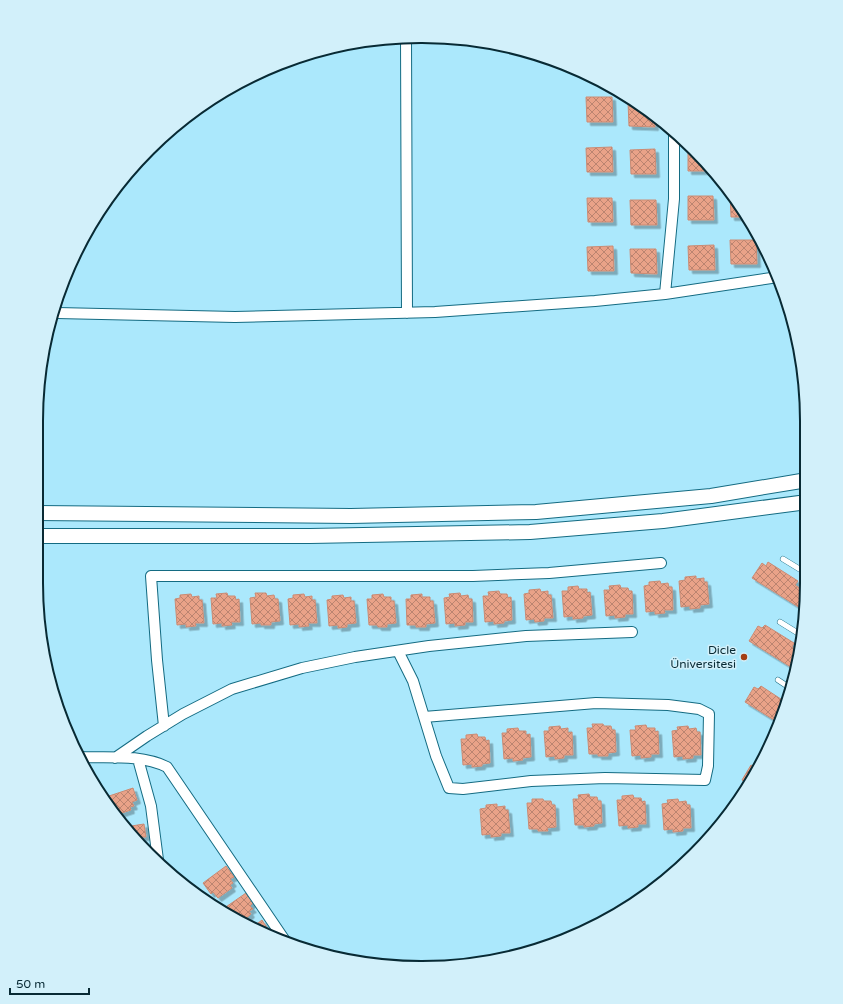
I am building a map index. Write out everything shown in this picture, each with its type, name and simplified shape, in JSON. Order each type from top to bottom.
[{"type":"street","points":[[406,44],[407,313]]},
{"type":"street","points":[[665,294],[674,199],[674,140]]},
{"type":"street","points":[[59,313],[235,317],[407,313],[595,301],[665,294],[771,278]]},
{"type":"street","points":[[43,513],[351,516],[536,512],[711,496],[800,481]]},
{"type":"street","points":[[43,536],[310,536],[530,532],[662,521],[800,503]]},
{"type":"street","points":[[164,726],[157,660],[151,576],[473,576],[550,573],[661,563]]},
{"type":"street","points":[[115,758],[183,714],[232,689],[302,668],[355,657],[429,646],[526,636],[632,632]]},
{"type":"street","points":[[398,651],[412,681],[436,756],[449,788],[463,789],[531,781],[605,778],[704,780],[708,766],[709,714],[699,709],[668,705],[596,704],[424,717]]},
{"type":"street","points":[[86,757],[138,759],[157,762],[167,768],[280,933]]},
{"type":"street","points":[[138,759],[151,806],[157,853]]},
{"type":"lane","points":[[783,559],[800,569]]},
{"type":"lane","points":[[780,622],[797,632]]},
{"type":"lane","points":[[778,680],[786,685]]},
{"type":"building","points":[[586,97],[612,97],[613,122],[587,122]]},
{"type":"building","points":[[628,105],[652,121],[655,123],[655,127],[629,126]]},
{"type":"building","points":[[612,147],[613,172],[587,172],[586,148]]},
{"type":"building","points":[[655,149],[656,174],[631,174],[630,150]]},
{"type":"building","points":[[688,153],[705,171],[688,171]]},
{"type":"building","points":[[688,196],[713,196],[714,220],[688,220]]},
{"type":"building","points":[[587,198],[612,198],[613,222],[588,222]]},
{"type":"building","points":[[630,200],[656,200],[657,225],[631,225]]},
{"type":"building","points":[[730,203],[740,217],[731,217]]},
{"type":"building","points":[[730,240],[753,240],[756,245],[757,264],[731,264]]},
{"type":"building","points":[[714,245],[715,270],[689,270],[688,246]]},
{"type":"building","points":[[613,246],[614,271],[588,271],[587,247]]},
{"type":"building","points":[[630,249],[656,249],[657,274],[631,273]]},
{"type":"building","points":[[768,562],[798,581],[795,585],[800,588],[799,607],[752,578],[762,563],[766,566]]},
{"type":"building","points":[[696,576],[696,579],[704,578],[704,582],[707,582],[709,604],[700,605],[700,608],[690,609],[690,606],[681,607],[679,581],[685,580],[685,577]]},
{"type":"building","points":[[660,581],[661,584],[668,583],[669,587],[672,587],[673,610],[664,610],[665,613],[655,614],[655,611],[646,612],[644,586],[649,585],[649,582]]},
{"type":"building","points":[[620,585],[621,588],[628,588],[629,591],[632,591],[633,614],[625,614],[625,617],[615,618],[615,615],[606,616],[604,590],[610,590],[609,586]]},
{"type":"building","points":[[578,586],[579,589],[587,589],[587,593],[590,592],[592,615],[573,619],[573,616],[564,617],[562,591],[568,591],[568,587]]},
{"type":"building","points":[[540,589],[541,592],[548,591],[548,595],[551,595],[553,618],[544,618],[544,621],[535,622],[534,619],[526,620],[524,594],[529,593],[529,590]]},
{"type":"building","points":[[499,591],[500,594],[507,594],[508,598],[511,597],[512,620],[494,624],[494,621],[485,622],[483,596],[489,596],[488,592]]},
{"type":"building","points":[[227,593],[228,596],[235,596],[236,600],[239,599],[240,622],[231,622],[232,625],[222,626],[222,623],[213,624],[211,598],[217,598],[216,594]]},
{"type":"building","points":[[255,593],[266,593],[267,596],[274,595],[275,599],[278,599],[280,621],[271,622],[271,625],[261,625],[261,623],[252,624],[250,598],[256,597]]},
{"type":"building","points":[[460,593],[461,596],[468,595],[469,599],[472,599],[473,622],[465,622],[465,625],[455,626],[455,623],[446,624],[444,598],[450,597],[449,594]]},
{"type":"building","points":[[191,594],[192,597],[199,596],[199,600],[202,600],[204,623],[195,623],[196,626],[186,627],[186,624],[177,625],[175,599],[180,598],[180,595]]},
{"type":"building","points":[[304,594],[305,597],[312,596],[312,600],[315,600],[317,623],[308,623],[309,626],[299,627],[299,624],[290,625],[288,599],[293,598],[293,595]]},
{"type":"building","points":[[383,594],[384,597],[391,597],[391,601],[394,601],[396,623],[387,624],[387,627],[369,625],[367,599],[372,599],[372,595]]},
{"type":"building","points":[[422,594],[422,597],[430,597],[430,601],[433,601],[435,623],[426,624],[426,627],[407,625],[406,599],[411,599],[411,595]]},
{"type":"building","points":[[343,595],[344,598],[351,597],[351,601],[354,601],[356,623],[347,624],[347,627],[338,628],[338,625],[329,626],[327,600],[332,599],[332,596]]},
{"type":"building","points":[[765,625],[794,643],[792,647],[794,648],[790,667],[749,641],[758,626],[762,628]]},
{"type":"building","points":[[761,686],[781,699],[774,720],[745,702],[754,687],[758,689]]},
{"type":"building","points":[[592,724],[611,726],[612,730],[615,730],[616,752],[608,753],[608,756],[589,754],[587,728],[593,728]]},
{"type":"building","points":[[646,725],[647,728],[655,728],[655,732],[658,731],[659,754],[651,754],[651,757],[641,758],[641,755],[632,756],[630,730],[636,730],[635,726]]},
{"type":"building","points":[[560,726],[561,729],[568,728],[568,733],[572,732],[573,755],[564,755],[564,758],[555,759],[555,756],[546,757],[544,731],[549,731],[549,727]]},
{"type":"building","points":[[688,726],[689,729],[696,728],[697,732],[700,732],[701,755],[693,755],[693,758],[683,759],[683,756],[674,757],[672,731],[678,730],[677,727]]},
{"type":"building","points":[[518,728],[519,731],[526,731],[526,735],[530,734],[531,757],[513,761],[513,758],[504,759],[502,733],[507,733],[507,729]]},
{"type":"building","points":[[477,734],[478,737],[485,737],[486,741],[489,740],[490,763],[472,767],[472,764],[463,765],[461,739],[466,739],[466,735]]},
{"type":"building","points":[[751,765],[752,766],[743,781],[742,780]]},
{"type":"building","points":[[133,788],[137,800],[132,802],[134,806],[130,807],[131,810],[121,813],[109,796]]},
{"type":"building","points":[[589,794],[590,797],[597,797],[598,801],[601,801],[602,823],[584,827],[584,825],[575,825],[573,799],[579,799],[578,795]]},
{"type":"building","points":[[633,795],[634,798],[641,798],[642,802],[645,801],[646,824],[638,824],[638,827],[628,828],[628,825],[619,826],[617,800],[622,800],[622,796]]},
{"type":"building","points":[[532,799],[551,801],[552,805],[555,805],[556,827],[547,828],[548,831],[529,829],[527,803],[532,803]]},
{"type":"building","points":[[678,799],[679,802],[686,801],[687,805],[690,805],[691,828],[683,828],[683,831],[673,832],[673,829],[664,830],[662,804],[668,803],[667,800]]},
{"type":"building","points":[[497,804],[497,807],[505,806],[505,810],[508,810],[510,833],[501,833],[501,836],[491,837],[491,834],[482,835],[480,809],[486,808],[486,805]]},
{"type":"building","points":[[144,824],[146,837],[142,837],[132,826]]},
{"type":"building","points":[[226,866],[234,877],[230,879],[233,883],[230,885],[232,888],[218,898],[213,892],[211,894],[203,883]]},
{"type":"building","points":[[246,893],[253,903],[250,906],[253,909],[249,911],[251,914],[247,918],[226,907]]},
{"type":"building","points":[[262,920],[267,928],[257,923]]},
{"type":"place","name":"Dicle Üniversitesi","points":[[744,657]]}]
